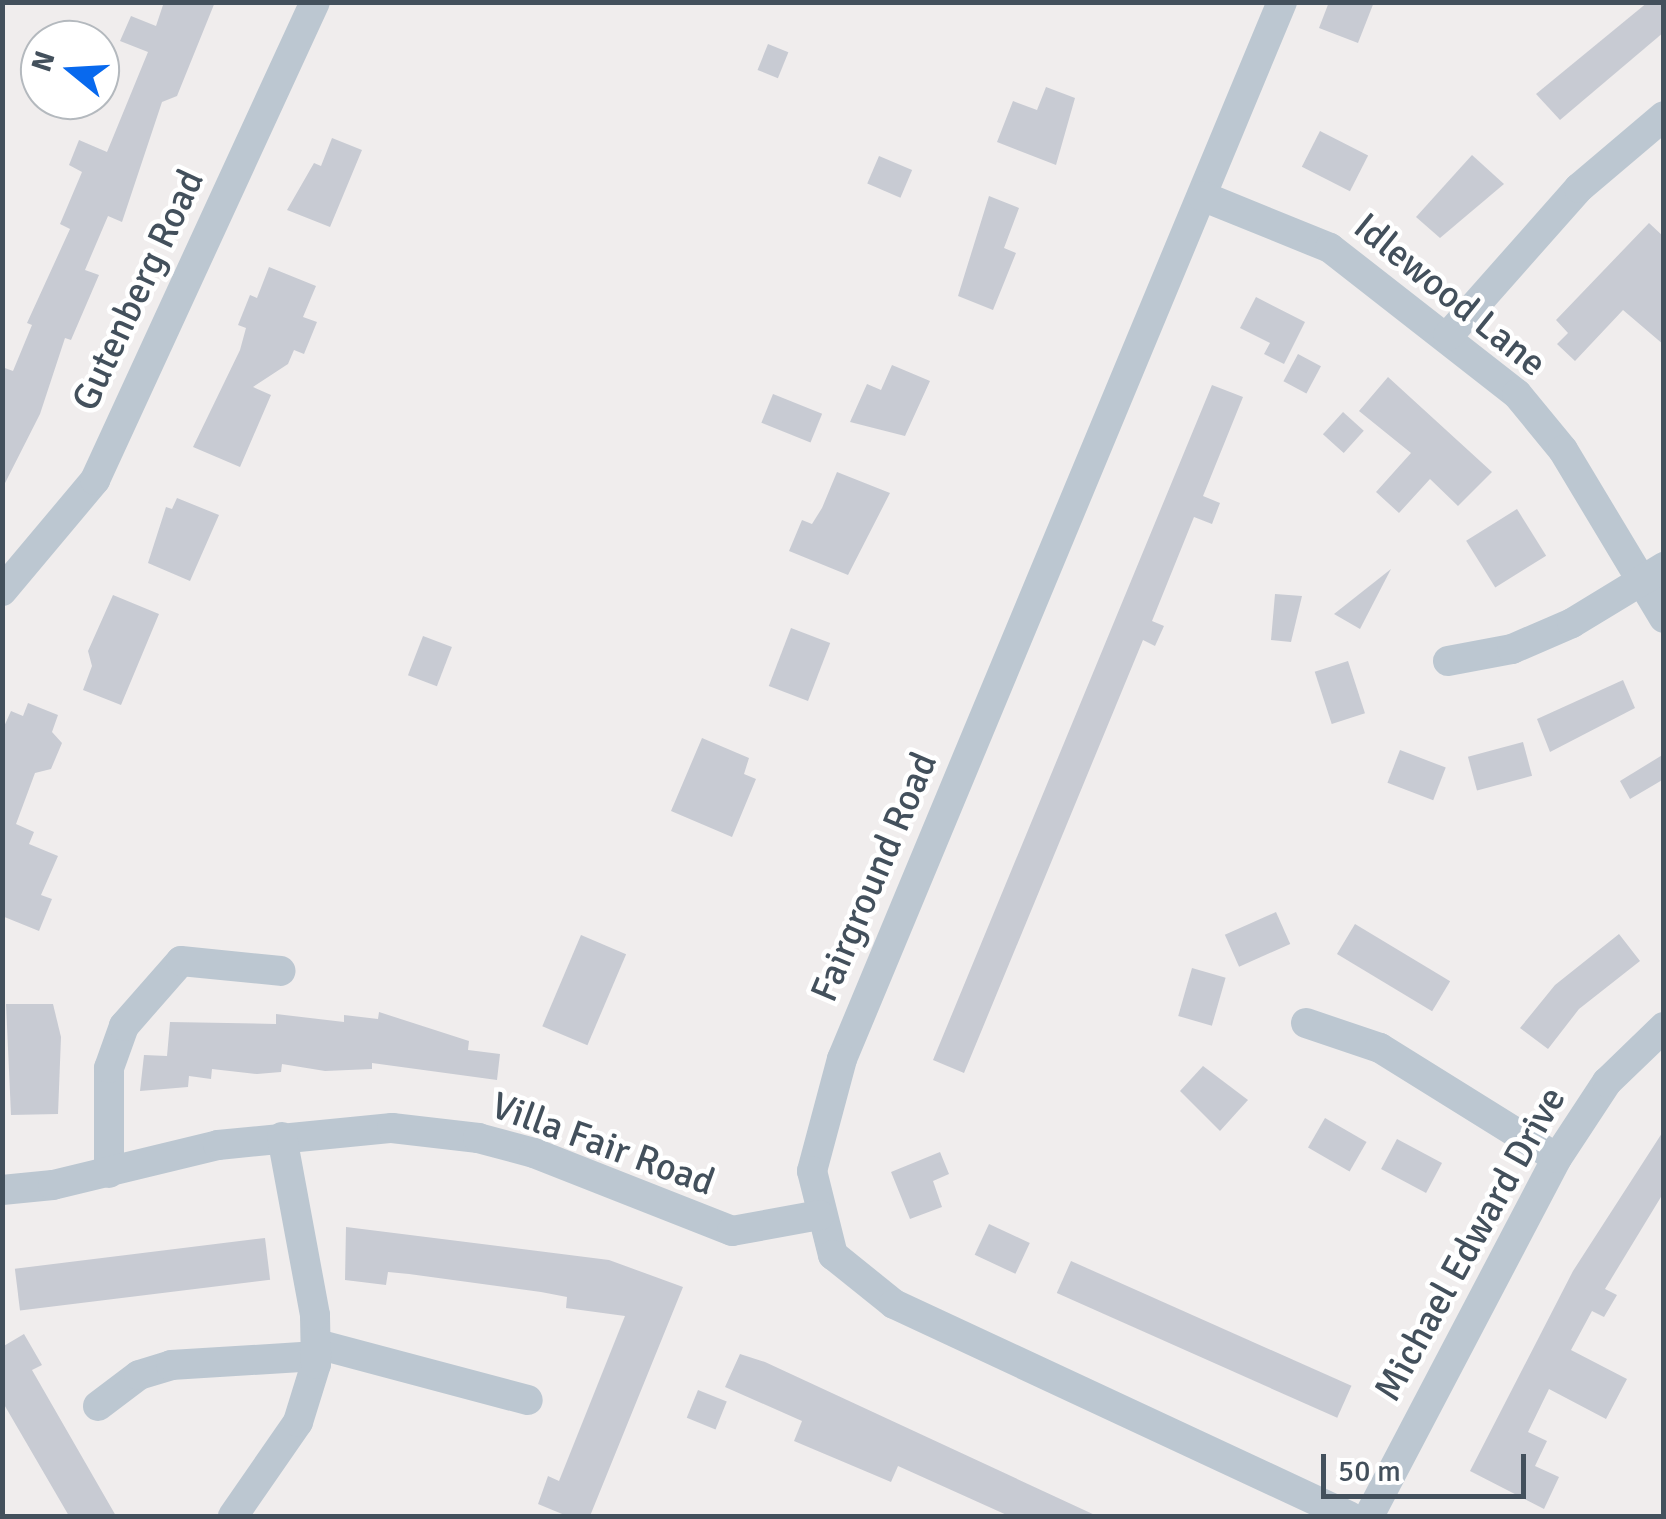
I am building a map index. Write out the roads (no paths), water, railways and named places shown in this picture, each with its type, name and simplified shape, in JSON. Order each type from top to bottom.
[{"type":"street","name":"Gutenberg Road","points":[[2,591],[94,480],[315,2]]},
{"type":"street","name":"Fairground Road","points":[[1282,2],[842,1060],[816,1143],[812,1170],[820,1215],[833,1255],[922,1320],[1349,1516]]},
{"type":"street","points":[[1448,336],[1579,188],[1664,116]]},
{"type":"street","name":"Idlewood Lane","points":[[1202,196],[1330,248],[1448,336],[1517,394],[1564,450],[1652,574],[1664,618]]},
{"type":"street","points":[[1448,661],[1512,649],[1572,624],[1652,574]]},
{"type":"street","points":[[109,1173],[109,1068],[124,1026],[181,960],[282,972]]},
{"type":"street","points":[[1306,1024],[1380,1048],[1557,1158]]},
{"type":"street","name":"Michael Edward Drive","points":[[1370,1516],[1557,1158],[1607,1082],[1664,1026]]},
{"type":"street","name":"Villa Fair Road","points":[[2,1190],[109,1173],[282,1136],[392,1128],[478,1138],[732,1231],[820,1215]]},
{"type":"street","points":[[233,1516],[298,1422],[317,1350],[282,1136]]},
{"type":"street","points":[[98,1406],[138,1376],[172,1364],[317,1350],[528,1400]]}]
